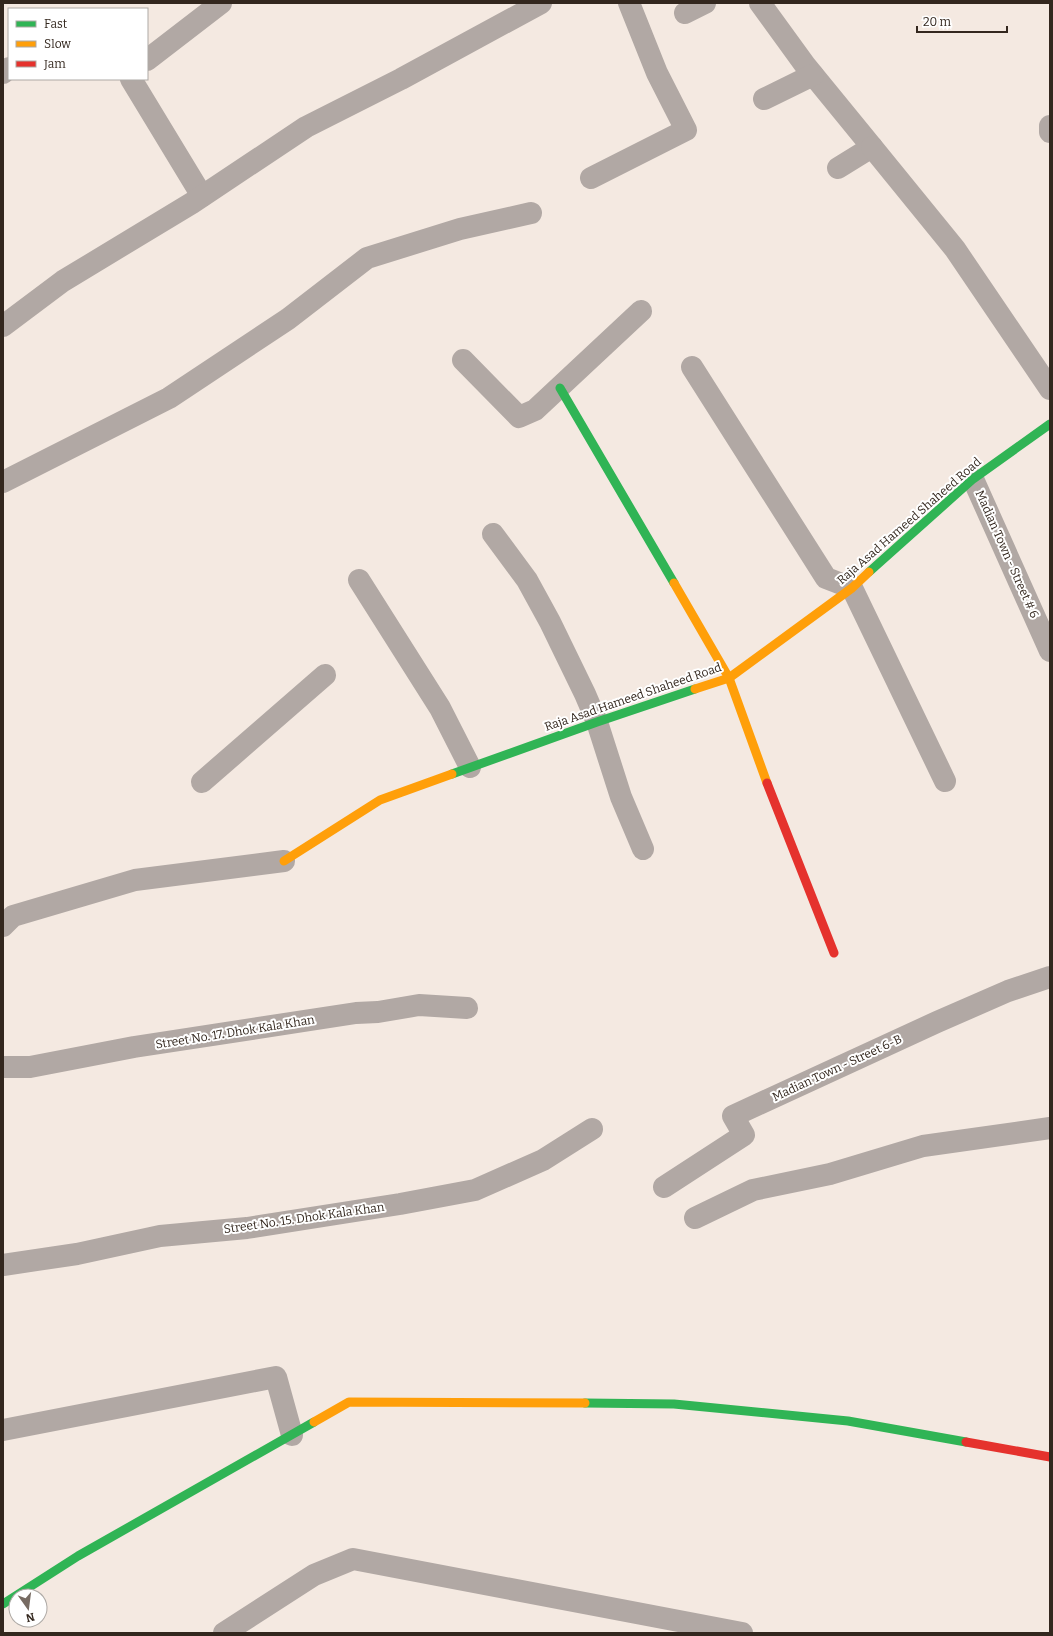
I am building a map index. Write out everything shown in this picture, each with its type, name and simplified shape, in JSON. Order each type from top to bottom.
[{"type":"street","points":[[148,59],[221,3]]},
{"type":"street","points":[[3,326],[63,281],[202,196],[306,127],[401,79],[541,3]]},
{"type":"street","points":[[591,178],[686,130],[657,73],[629,3]]},
{"type":"street","points":[[685,13],[705,3]]},
{"type":"street","points":[[760,3],[813,75],[955,249],[1050,389]]},
{"type":"street","points":[[764,99],[813,75]]},
{"type":"street","points":[[132,80],[202,196]]},
{"type":"street","points":[[1050,126],[1050,132]]},
{"type":"street","points":[[838,168],[872,147]]},
{"type":"street","points":[[3,482],[169,398],[288,319],[368,258],[460,229],[531,213]]},
{"type":"street","points":[[463,360],[519,417],[535,410],[641,311]]},
{"type":"street","points":[[692,367],[826,578],[852,588],[945,781]]},
{"type":"street","points":[[560,388],[737,694],[752,742],[797,864],[834,953]]},
{"type":"street","name":"Raja Asad Hameed Shaheed Road","points":[[284,861],[380,800],[598,722],[729,678],[852,588],[973,479],[1050,424]]},
{"type":"street","name":"Madian Town - Street # 6","points":[[973,479],[1050,651]]},
{"type":"street","points":[[493,534],[527,580],[550,622],[598,722],[621,797],[644,849]]},
{"type":"street","points":[[359,580],[440,708],[470,767]]},
{"type":"street","points":[[202,782],[325,675]]},
{"type":"street","points":[[3,926],[13,916],[135,880],[284,861]]},
{"type":"street","name":"Madian Town - Street 6-B","points":[[664,1187],[744,1135],[733,1116],[937,1022],[1008,991],[1050,977]]},
{"type":"street","name":"Street No. 17. Dhok Kala Khan","points":[[3,1067],[30,1067],[112,1051],[356,1013],[378,1012],[419,1005],[467,1008]]},
{"type":"street","points":[[695,1218],[753,1190],[830,1174],[923,1146],[1050,1128]]},
{"type":"street","name":"Street No. 15. Dhok Kala Khan","points":[[3,1265],[77,1254],[160,1236],[248,1228],[400,1204],[475,1190],[543,1160],[592,1129]]},
{"type":"street","points":[[3,1430],[276,1377],[292,1435]]},
{"type":"street","points":[[3,1604],[78,1556],[349,1402],[674,1404],[848,1421],[1050,1457]]},
{"type":"street","points":[[224,1633],[314,1575],[353,1559],[742,1633]]},
{"type":"traffic: fast","points":[[560,388],[674,583]]},
{"type":"traffic: fast","points":[[869,572],[973,479],[1050,424]]},
{"type":"traffic: fast","points":[[452,774],[597,722],[695,689]]},
{"type":"traffic: fast","points":[[585,1403],[674,1404],[848,1421],[966,1442]]},
{"type":"traffic: fast","points":[[3,1604],[78,1556],[314,1422]]},
{"type":"traffic: slow","points":[[695,689],[729,678],[852,588],[869,572]]},
{"type":"traffic: slow","points":[[674,583],[729,678],[767,783]]},
{"type":"traffic: slow","points":[[284,861],[380,800],[452,774]]},
{"type":"traffic: slow","points":[[314,1422],[349,1402],[585,1403]]},
{"type":"traffic: jam","points":[[767,783],[834,953]]},
{"type":"traffic: jam","points":[[966,1442],[1050,1457]]}]
